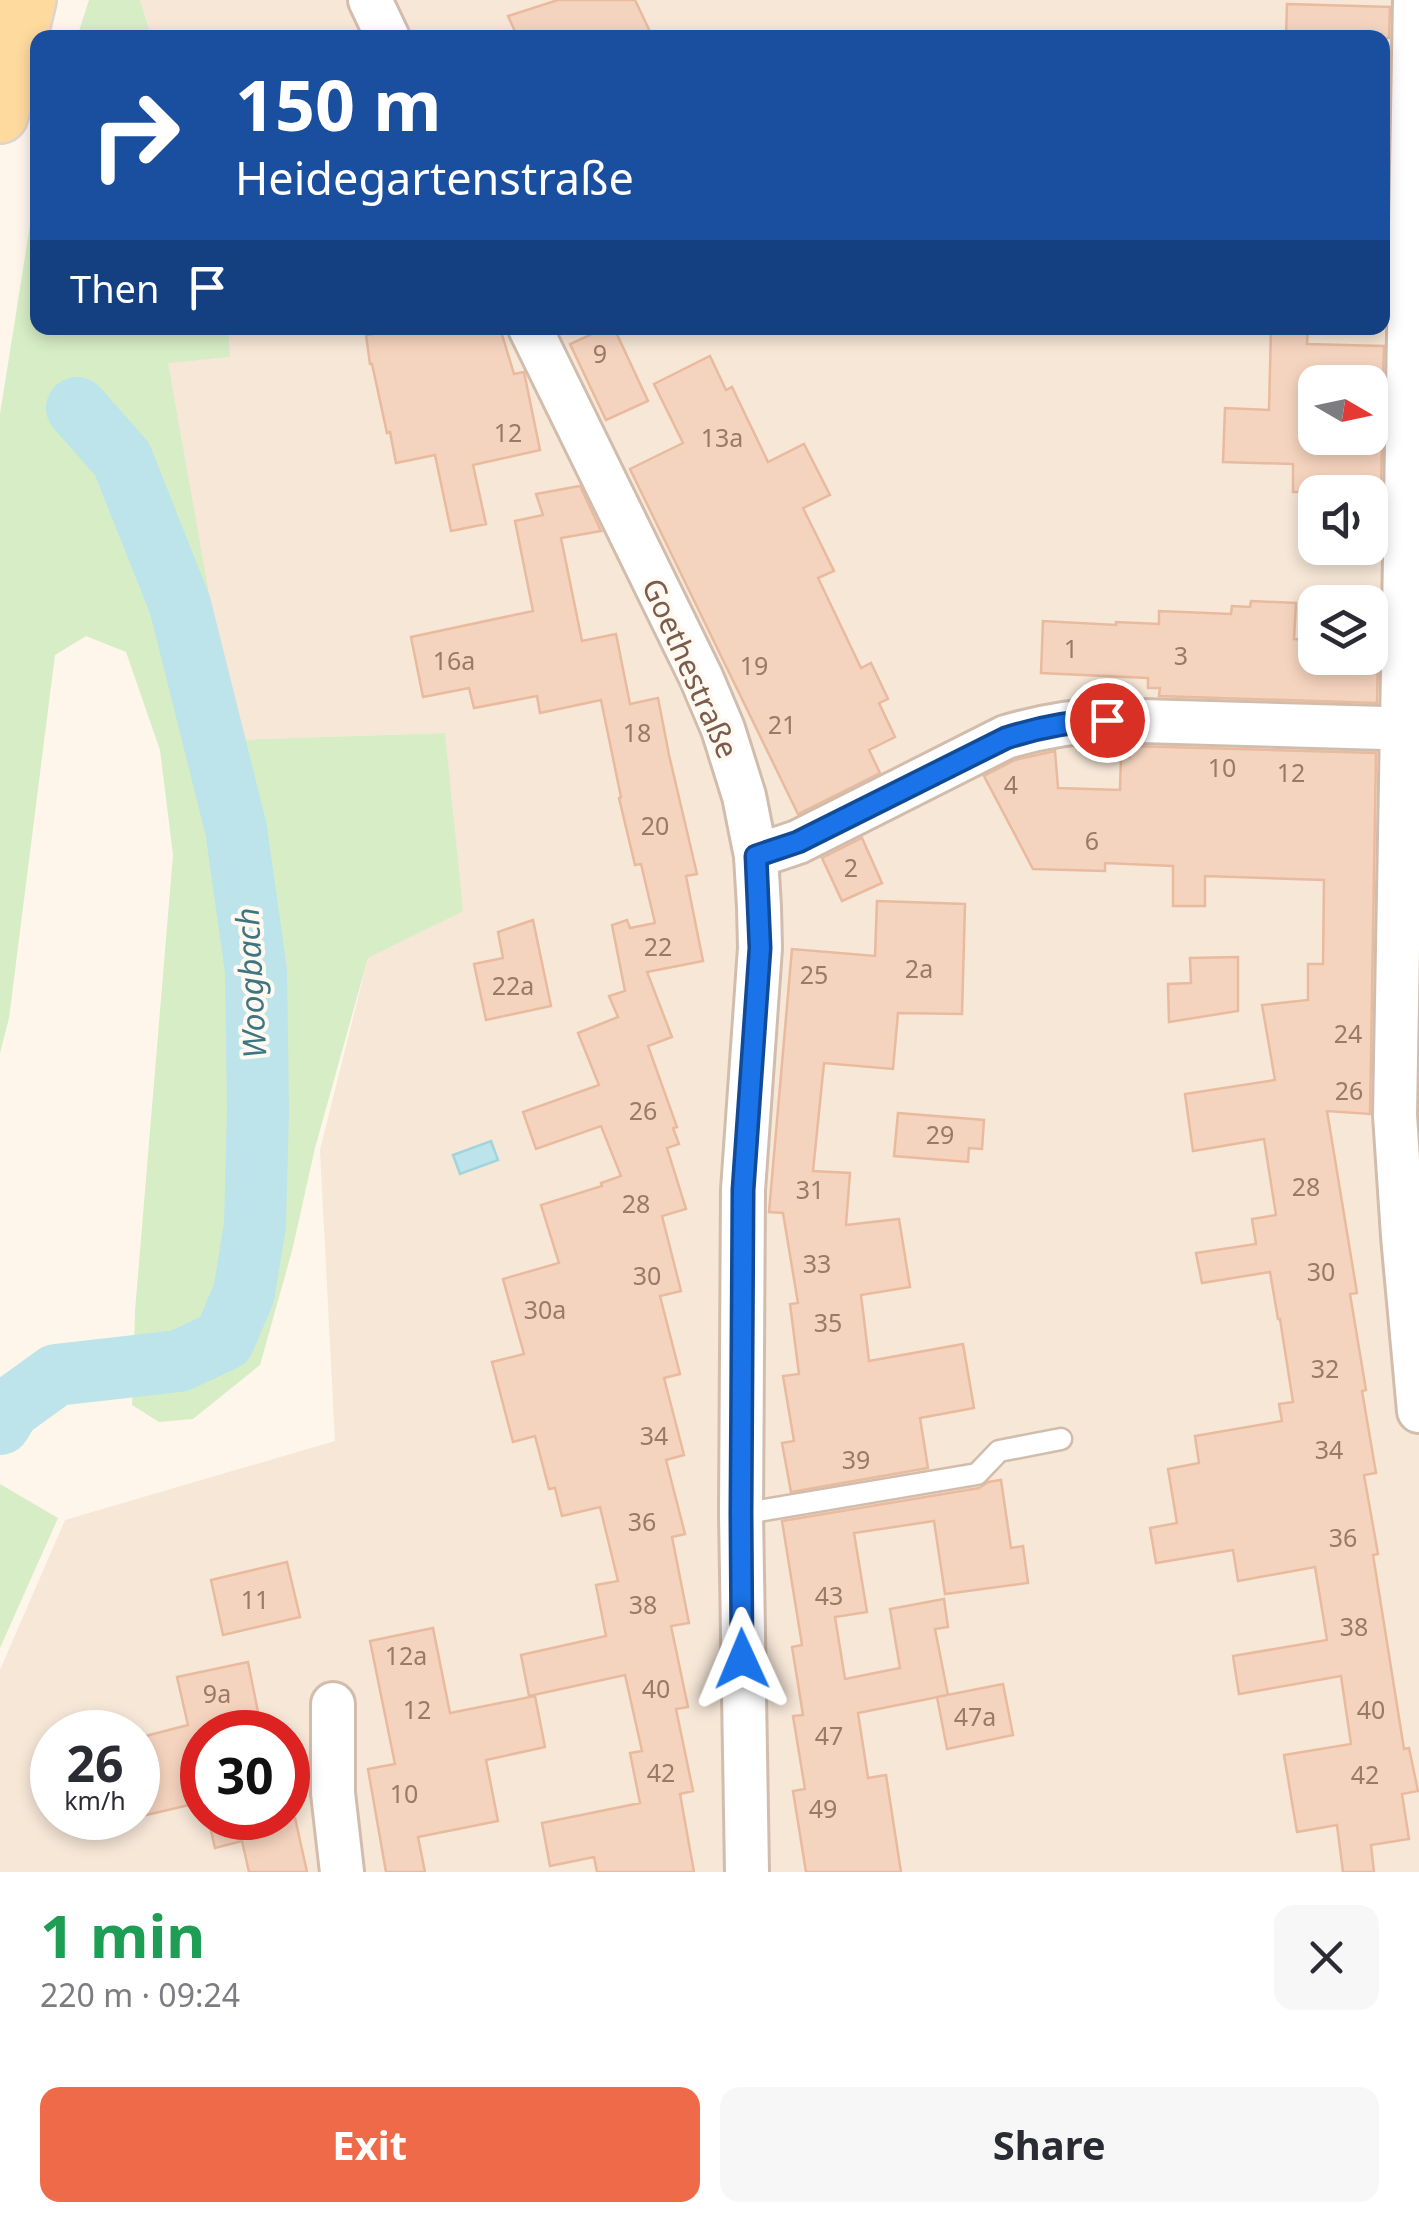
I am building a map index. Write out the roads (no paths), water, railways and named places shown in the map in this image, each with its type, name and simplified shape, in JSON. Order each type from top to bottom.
[{"type":"main road","points":[[0,115],[28,0]]},
{"type":"street","points":[[370,0],[384,30]]},
{"type":"street","points":[[1415,0],[1411,729],[1395,1115],[1419,1411]]},
{"type":"street","name":"Goethestraße","points":[[533,335],[723,729],[744,796],[756,856],[760,948],[743,1190],[741,1514],[747,1872]]},
{"type":"street","points":[[756,856],[798,842],[1006,738],[1042,726],[1107,720],[1411,729]]},
{"type":"street","points":[[334,1704],[333,1793],[342,1872]]},
{"type":"lane","points":[[741,1514],[977,1474],[999,1451],[1061,1439]]},
{"type":"water","points":[[491,1141],[498,1160],[460,1174],[453,1155]]},
{"type":"waterway","name":"Woogbach","points":[[0,1424],[9,1409],[56,1375],[179,1361],[224,1340],[244,1293],[255,1225],[256,971],[236,829],[180,605],[122,459],[77,408]]}]
